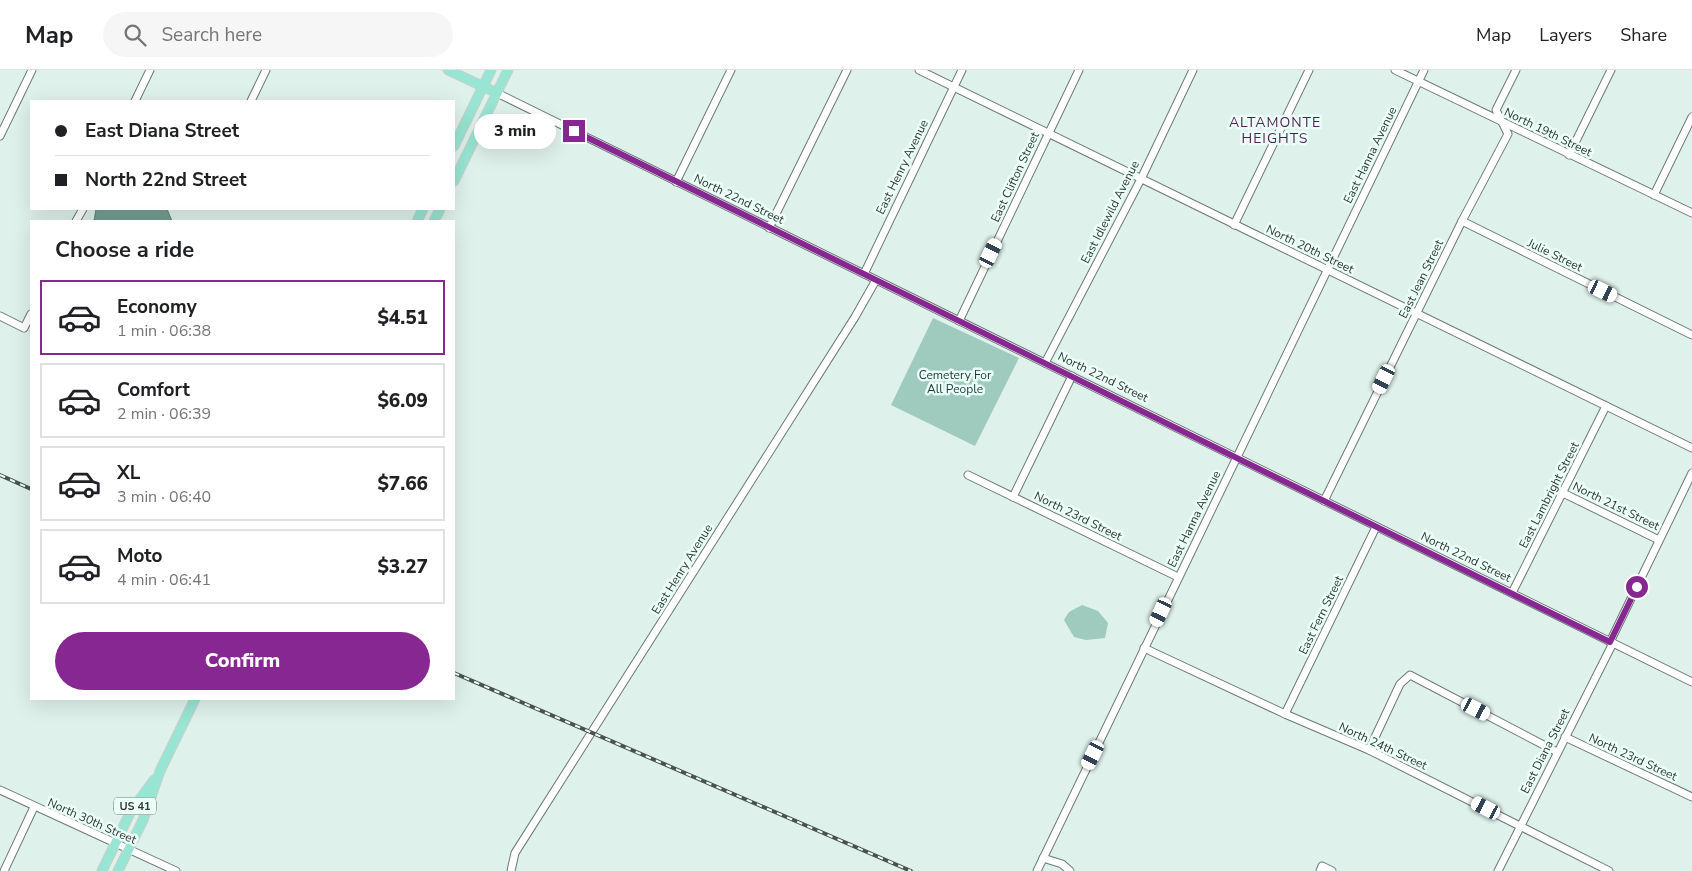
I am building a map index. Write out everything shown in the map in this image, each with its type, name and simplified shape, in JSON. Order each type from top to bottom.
[{"type":"main road","name":"North 22nd Street","points":[[448,70],[497,93]]},
{"type":"main road","points":[[455,144],[491,70]]},
{"type":"main road","points":[[455,180],[508,70]]},
{"type":"main road","name":"US 41","points":[[118,871],[143,820],[160,771],[194,700]]},
{"type":"main road","name":"US 41","points":[[102,871],[130,813],[160,771]]},
{"type":"street","points":[[0,136],[32,70]]},
{"type":"street","points":[[135,100],[150,70]]},
{"type":"street","points":[[251,100],[266,70]]},
{"type":"street","points":[[676,182],[731,70]]},
{"type":"street","points":[[769,228],[847,70]]},
{"type":"street","name":"North 20th Street","points":[[919,70],[1692,448]]},
{"type":"street","name":"East Henry Avenue","points":[[864,274],[962,70]]},
{"type":"street","name":"East Clifton Street","points":[[959,321],[1079,70]]},
{"type":"street","name":"East Idlewild Avenue","points":[[1045,363],[1141,179],[1193,70]]},
{"type":"street","points":[[1234,225],[1310,70]]},
{"type":"street","name":"North 19th Street","points":[[1395,70],[1692,213]]},
{"type":"street","name":"East Hanna Avenue","points":[[1037,871],[1424,70]]},
{"type":"street","name":"East Jean Street","points":[[1324,501],[1462,221],[1508,134],[1496,114],[1496,110],[1516,70]]},
{"type":"street","points":[[1569,155],[1611,70]]},
{"type":"street","name":"North 22nd Street","points":[[497,93],[1692,682]]},
{"type":"street","points":[[1654,195],[1692,117]]},
{"type":"street","name":"Julie Street","points":[[1462,221],[1692,335]]},
{"type":"street","name":"East Henry Avenue","points":[[512,871],[515,853],[851,323],[876,280]]},
{"type":"street","points":[[0,316],[24,328],[30,316]]},
{"type":"street","points":[[1013,497],[1072,376]]},
{"type":"street","name":"East Lambright Street","points":[[1512,593],[1606,406]]},
{"type":"street","name":"East Diana Street","points":[[1498,871],[1612,642],[1692,473]]},
{"type":"street","name":"North 23rd Street","points":[[968,475],[1178,577]]},
{"type":"street","name":"North 21st Street","points":[[1563,493],[1660,540]]},
{"type":"street","name":"East Fern Street","points":[[1285,714],[1376,526]]},
{"type":"street","name":"North 24th Street","points":[[1144,648],[1285,714],[1369,750],[1609,871]]},
{"type":"street","points":[[1369,750],[1400,684],[1410,675],[1557,752]]},
{"type":"street","name":"North 23rd Street","points":[[1565,737],[1692,797]]},
{"type":"street","name":"North 30th Street","points":[[0,790],[176,871]]},
{"type":"street","points":[[4,871],[34,807]]},
{"type":"street","points":[[1043,858],[1062,864],[1070,871]]},
{"type":"street","points":[[1320,871],[1322,866],[1332,871]]},
{"type":"green space","name":"Cemetery For All People","points":[[933,318],[1019,358],[975,446],[891,405]]},
{"type":"green space","points":[[1082,605],[1098,611],[1108,623],[1105,638],[1086,640],[1074,637],[1064,620],[1069,612]]},
{"type":"shaded area","points":[[96,210],[167,210],[172,220],[94,220]]},
{"type":"railway","points":[[0,475],[30,489]]},
{"type":"railway","points":[[455,673],[911,871]]},
{"type":"district","name":"ALTAMONTE HEIGHTS","points":[[1275,130]]},
{"type":"route","points":[[574,131],[1610,642],[1637,587]]}]
